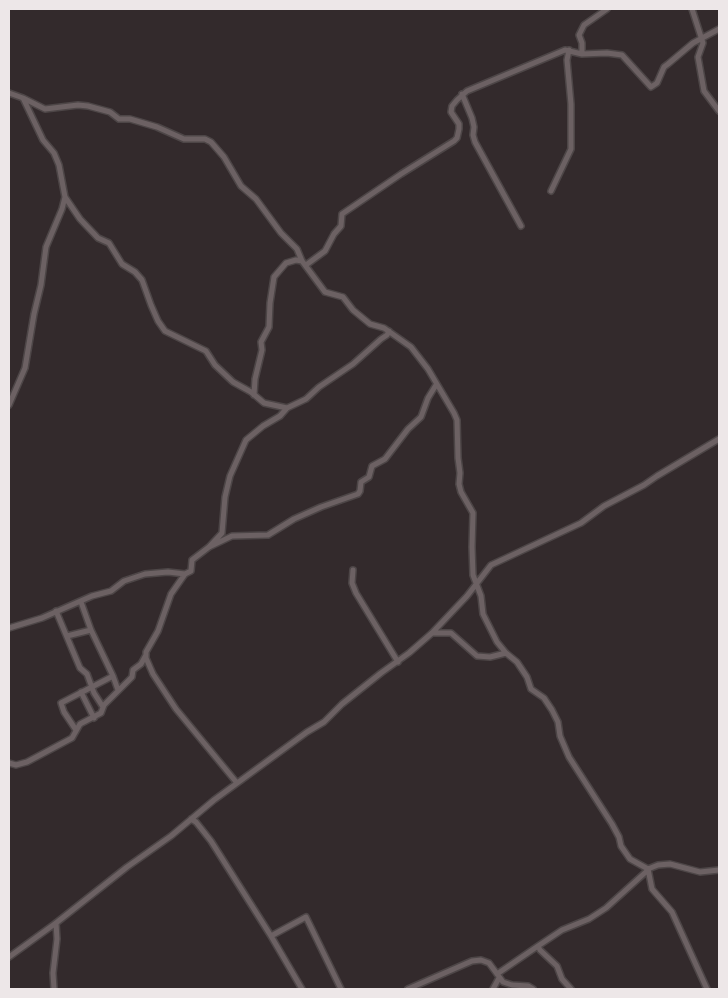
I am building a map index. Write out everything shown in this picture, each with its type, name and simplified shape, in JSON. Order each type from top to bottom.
[{"type":"street","points":[[582,54],[582,43],[579,36],[584,25],[607,9]]},
{"type":"street","points":[[692,9],[703,43],[698,57],[704,91],[719,111]]},
{"type":"street","points":[[254,395],[255,379],[262,350],[261,342],[269,327],[274,277],[286,263],[294,260],[304,263],[325,250],[341,226],[342,214],[454,141],[457,138],[459,124],[451,112],[452,106],[462,94],[558,52],[570,50],[582,54],[607,53],[622,55],[652,87],[657,83],[664,67],[693,43],[719,30]]},
{"type":"street","points":[[551,191],[571,148],[572,104],[567,60],[570,50]]},
{"type":"street","points":[[9,93],[45,110],[78,105],[88,106],[110,112],[119,119],[130,119],[157,127],[184,139],[205,139],[211,142],[224,157],[241,186],[256,199],[281,233],[297,249],[304,263],[325,292],[343,297],[353,310],[366,321],[389,331],[411,347],[426,366],[457,420],[459,484],[461,492],[473,513],[473,575],[484,616],[497,642],[517,662],[527,677],[531,689],[544,698],[552,710],[558,722],[560,736],[570,757],[612,824],[630,860],[648,869]]},
{"type":"street","points":[[462,94],[472,118],[475,142],[521,226]]},
{"type":"street","points":[[23,98],[43,140],[56,158],[65,198],[80,219],[98,238],[109,243],[122,264],[135,272],[142,280],[158,321],[165,331],[206,351],[215,365],[231,380],[268,405],[288,408]]},
{"type":"street","points":[[9,405],[25,368],[34,314],[42,285],[46,246],[65,198]]},
{"type":"street","points":[[9,763],[16,765],[31,760],[70,739],[80,724],[101,713],[103,707],[132,676],[133,670],[141,664],[160,627],[171,594],[185,574],[191,571],[193,559],[209,547],[222,533],[225,497],[230,476],[242,446],[250,436],[263,426],[280,416],[288,408],[306,399],[319,387],[353,364],[385,337],[389,331]]},
{"type":"street","points":[[209,547],[238,535],[268,535],[280,530],[294,519],[358,494],[361,482],[369,476],[372,466],[385,459],[408,429],[421,418],[428,398],[436,384]]},
{"type":"street","points":[[9,957],[171,836],[237,784],[307,732],[324,722],[381,673],[398,662],[432,633],[467,596],[486,570],[497,561],[581,523],[604,506],[644,485],[719,440]]},
{"type":"street","points":[[353,570],[352,583],[356,593],[398,662]]},
{"type":"street","points":[[9,628],[25,624],[92,596],[110,591],[124,581],[145,574],[168,572],[185,574]]},
{"type":"street","points":[[81,602],[118,690]]},
{"type":"street","points":[[56,611],[80,668],[88,674],[92,688],[103,707]]},
{"type":"street","points":[[67,636],[92,630]]},
{"type":"street","points":[[432,633],[451,633],[475,654],[482,657],[506,653]]},
{"type":"street","points":[[146,655],[153,674],[176,709],[237,784]]},
{"type":"street","points":[[77,730],[61,704],[63,701],[113,676]]},
{"type":"street","points":[[81,692],[94,718]]},
{"type":"street","points":[[87,704],[97,698]]},
{"type":"street","points":[[191,819],[196,822],[211,841],[302,989]]},
{"type":"street","points":[[493,989],[498,976],[562,930],[589,920],[606,908],[648,869],[658,865],[670,864],[700,872],[719,870]]},
{"type":"street","points":[[648,869],[652,889],[672,912],[707,989]]},
{"type":"street","points":[[271,936],[306,917],[342,989]]},
{"type":"street","points":[[54,989],[56,923]]},
{"type":"street","points":[[538,946],[557,966],[562,979],[571,989]]},
{"type":"street","points":[[408,989],[477,960],[489,963],[498,976],[507,984],[528,986],[533,989]]}]
